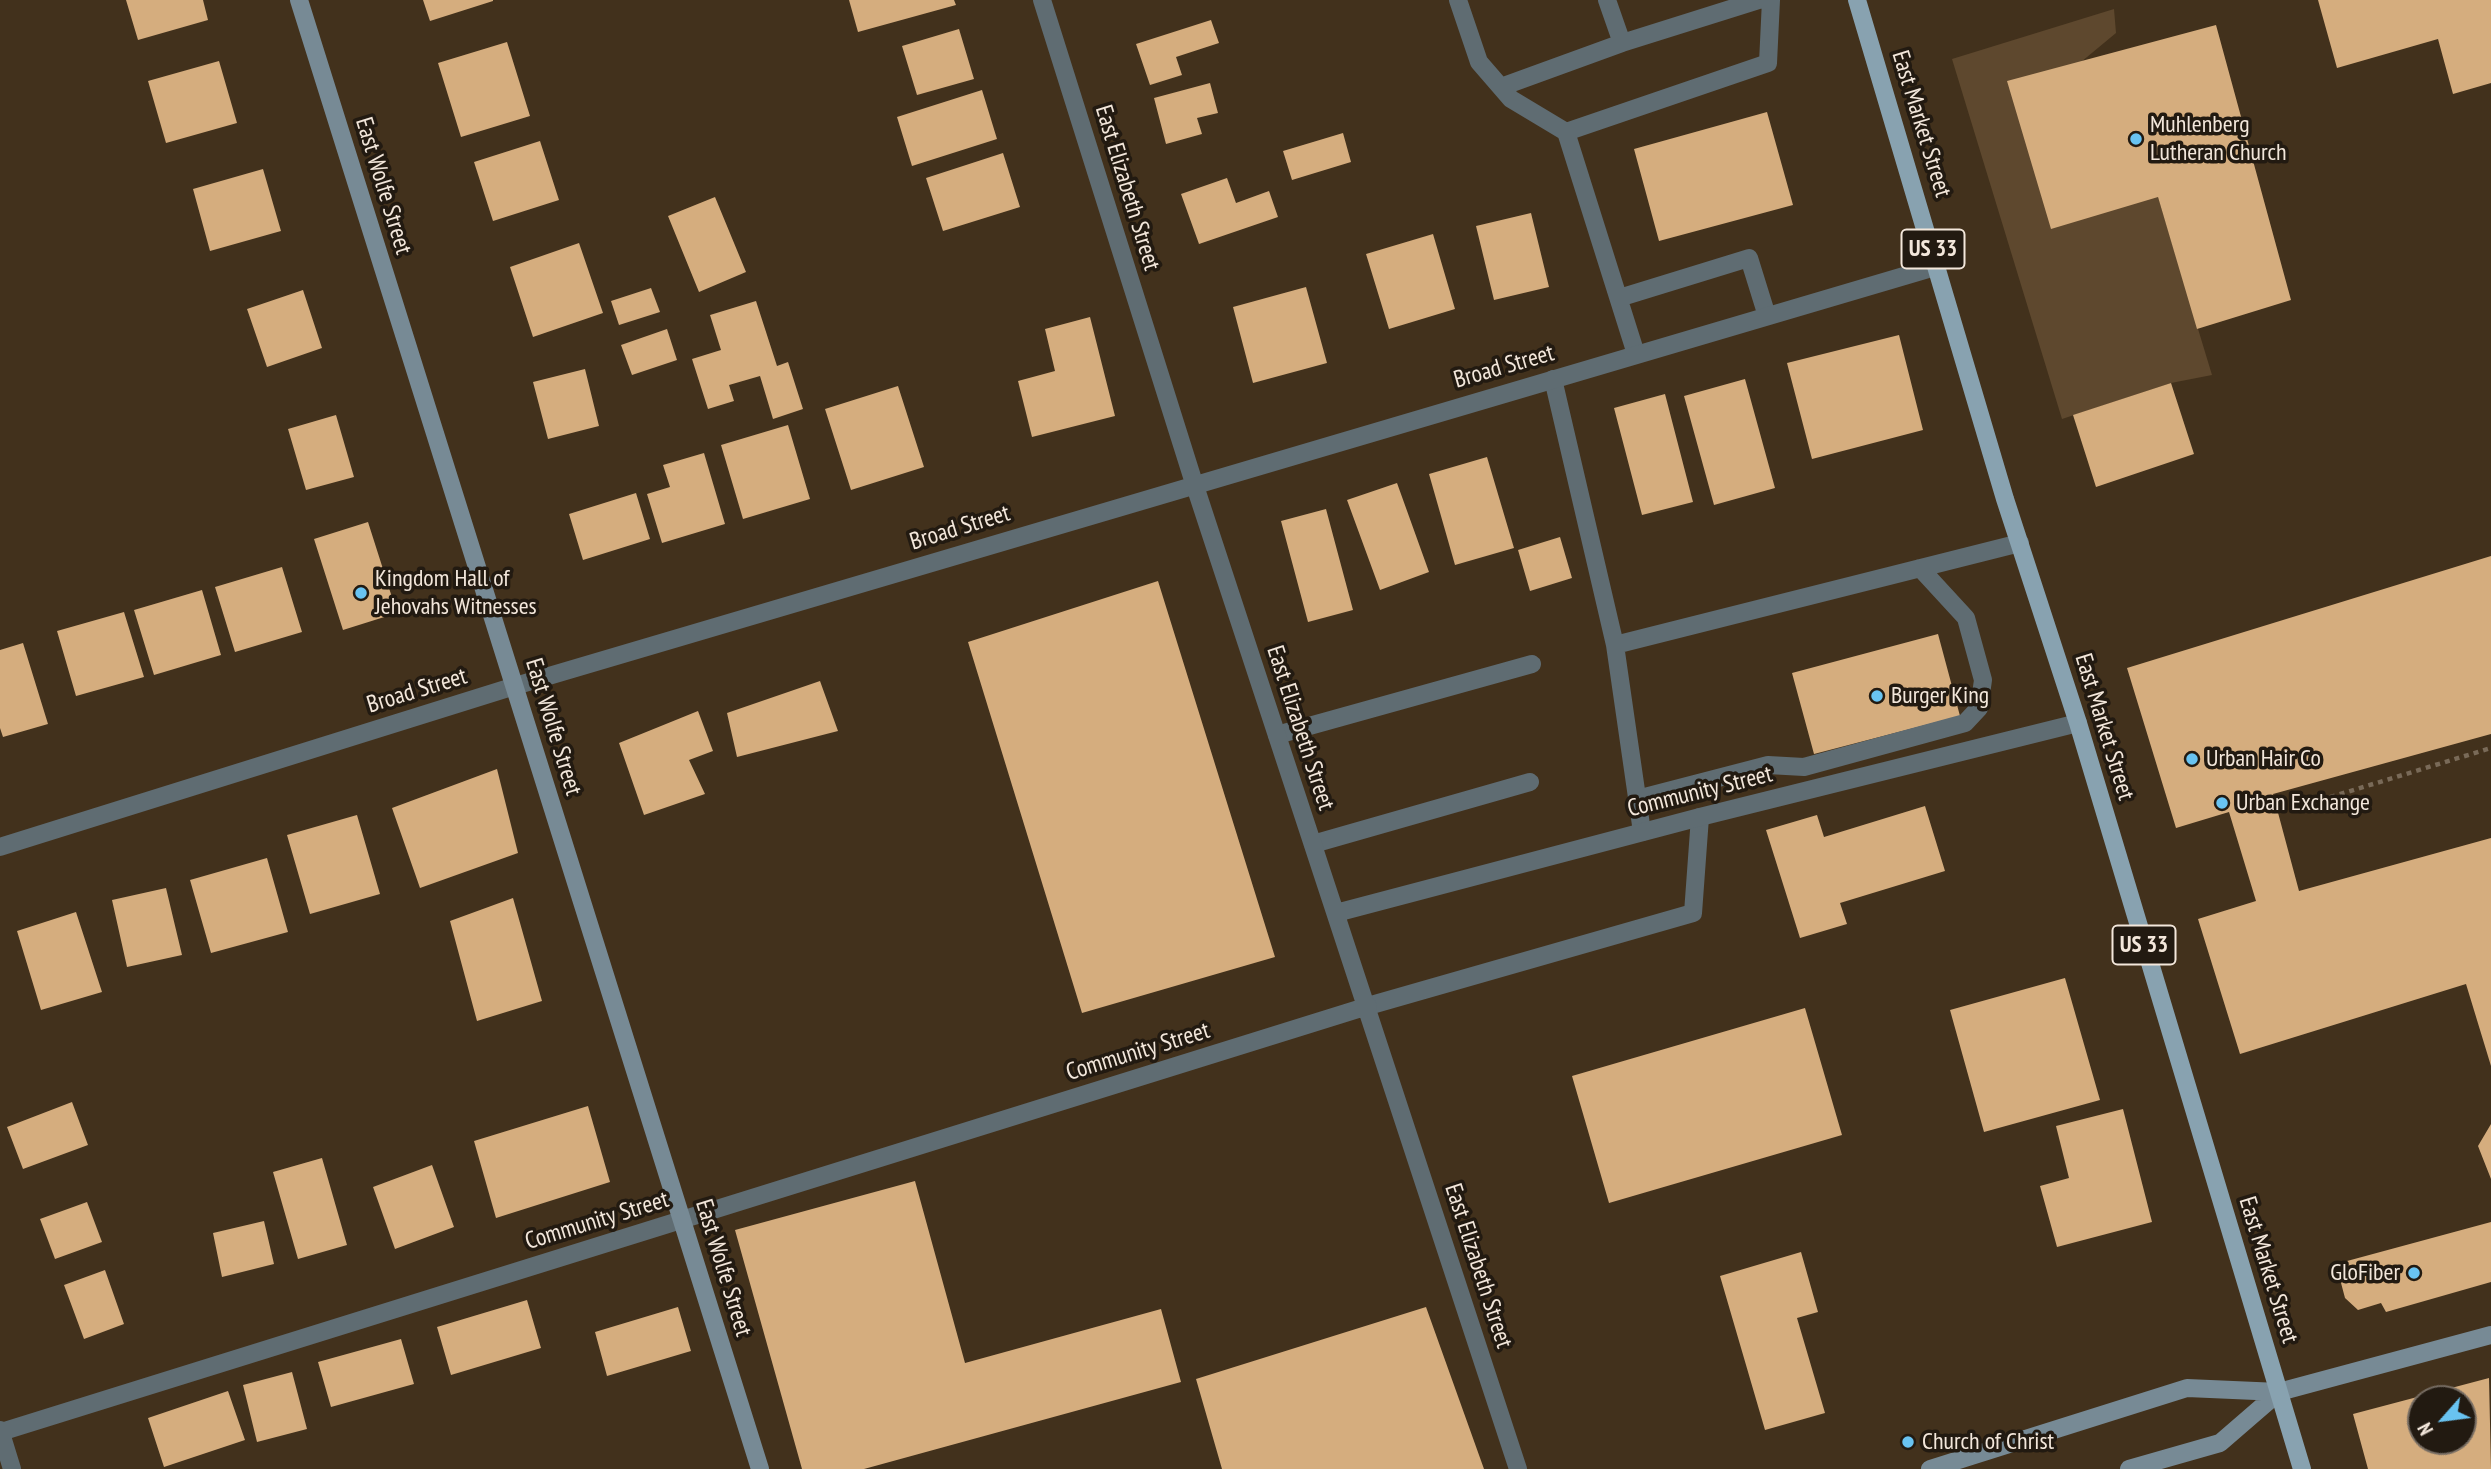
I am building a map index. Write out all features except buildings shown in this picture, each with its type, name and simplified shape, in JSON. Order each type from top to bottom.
[{"type":"main road","name":"East Market Street","points":[[1857,0],[2302,1469]]},
{"type":"street","name":"East Wolfe Street","points":[[299,0],[760,1469]]},
{"type":"street","name":"East Elizabeth Street","points":[[1042,0],[1194,483],[1518,1469]]},
{"type":"street","points":[[1458,0],[1479,62],[1511,99],[1566,132],[1636,354]]},
{"type":"street","points":[[1607,0],[1622,43]]},
{"type":"street","points":[[1501,87],[1622,43],[1759,0]]},
{"type":"street","points":[[1566,132],[1768,63],[1771,0]]},
{"type":"street","points":[[1619,298],[1749,258],[1767,316]]},
{"type":"street","name":"Broad Street","points":[[0,847],[515,686],[1194,483],[1938,266]]},
{"type":"street","points":[[1553,379],[1615,645],[1642,832]]},
{"type":"street","points":[[1615,645],[2020,543]]},
{"type":"street","points":[[1637,799],[1768,765],[1804,767],[1965,723],[1979,708],[1983,680],[1966,618],[1920,568]]},
{"type":"street","points":[[1277,735],[1532,664]]},
{"type":"street","name":"Community Street","points":[[1336,913],[1700,817],[2078,723]]},
{"type":"street","points":[[1313,844],[1530,782]]},
{"type":"street","name":"Community Street","points":[[0,1431],[1368,1006],[1693,913],[1700,817]]},
{"type":"street","points":[[1930,1469],[2187,1388],[2278,1392],[2491,1335]]},
{"type":"street","points":[[2129,1469],[2220,1443],[2278,1392]]},
{"type":"street","points":[[0,1431],[12,1469]]},
{"type":"path","points":[[2311,803],[2491,748]]},
{"type":"shaded area","points":[[2114,9],[2116,33],[2081,62],[2158,197],[2212,375],[2171,383],[2062,419],[1952,59]]},
{"type":"place","name":"Muhlenberg Lutheran Church","points":[[2136,139]]},
{"type":"place","name":"Kingdom Hall of Jehovahs Witnesses","points":[[361,593]]},
{"type":"place","name":"Burger King","points":[[1877,696]]},
{"type":"place","name":"Urban Hair Co","points":[[2192,759]]},
{"type":"place","name":"Urban Exchange","points":[[2222,803]]},
{"type":"place","name":"GloFiber","points":[[2414,1273]]},
{"type":"place","name":"Church of Christ","points":[[1908,1442]]}]
